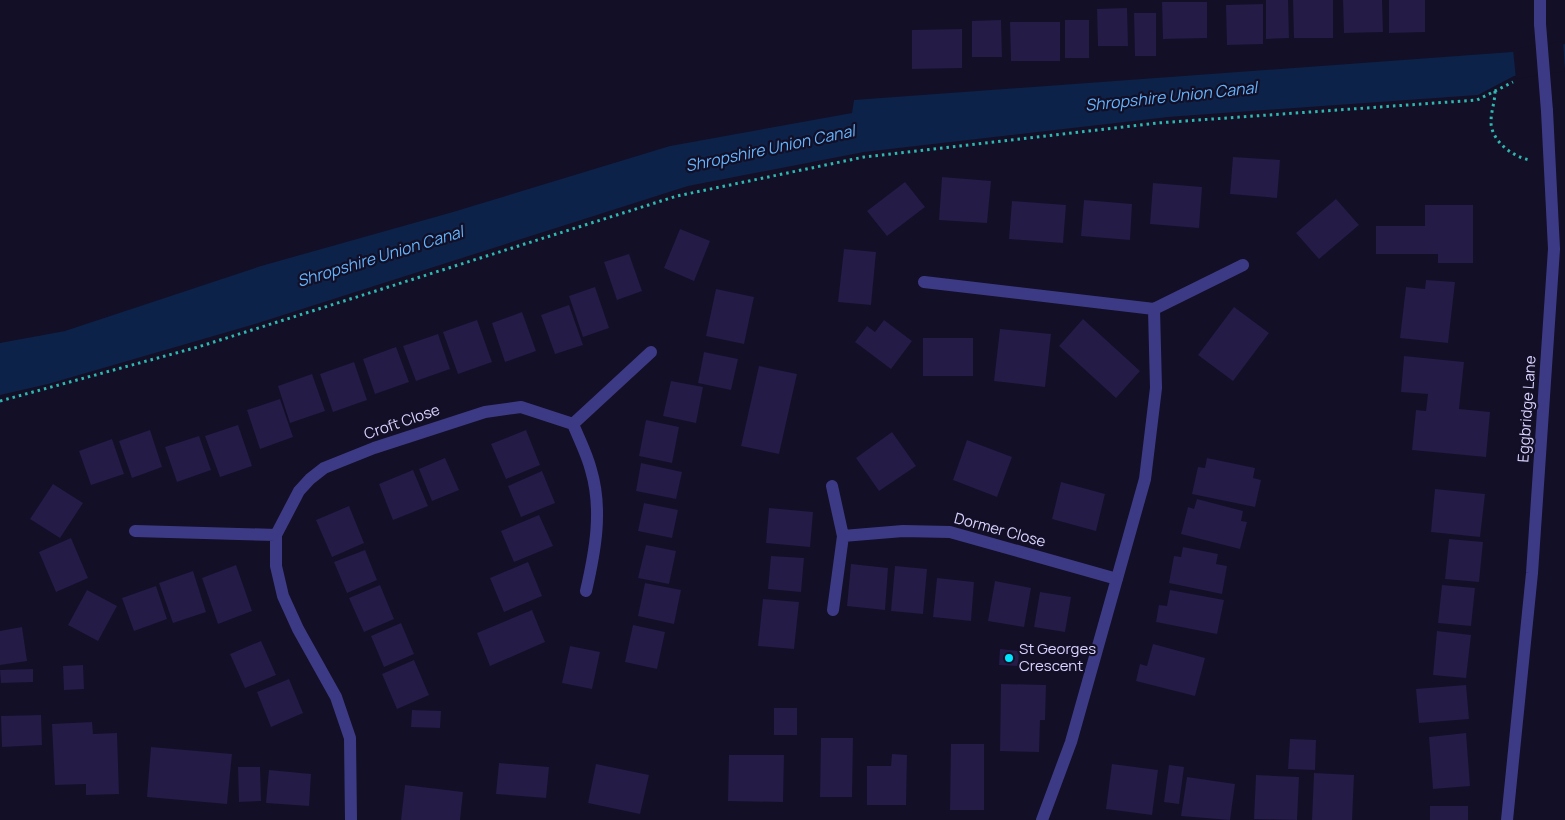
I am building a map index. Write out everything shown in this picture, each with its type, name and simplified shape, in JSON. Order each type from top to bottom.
[{"type":"street","name":"Eggbridge Lane","points":[[1507,820],[1532,573],[1554,249],[1551,165],[1540,24],[1540,0]]},
{"type":"street","points":[[924,282],[1154,309],[1243,265]]},
{"type":"street","points":[[1042,820],[1071,742],[1145,479],[1156,388],[1154,309]]},
{"type":"street","points":[[586,591],[594,556],[598,512],[592,470],[573,424],[651,352]]},
{"type":"street","name":"Croft Close","points":[[351,820],[350,738],[336,697],[298,629],[283,596],[276,566],[276,535],[299,491],[324,468],[374,448],[485,412],[521,407],[573,424]]},
{"type":"street","points":[[832,486],[843,536],[833,610]]},
{"type":"street","points":[[136,531],[276,535]]},
{"type":"street","name":"Dormer Close","points":[[843,536],[903,531],[950,532],[1118,579]]},
{"type":"path","points":[[0,400],[198,347],[668,198],[746,180],[864,157],[1157,123],[1477,100],[1512,82]]},
{"type":"path","points":[[1495,91],[1491,119],[1492,130],[1498,140],[1518,158],[1551,165]]},
{"type":"water","name":"Shropshire Union Canal","points":[[1565,44],[1565,68],[1514,76],[1478,95],[1168,117],[864,152],[688,186],[255,324],[48,384],[0,395],[0,343],[65,331],[261,266],[453,212],[670,146],[852,113],[854,100],[1512,52]]},
{"type":"pier","points":[[1563,41],[1565,71],[1516,79],[1513,49]]},
{"type":"building","points":[[1266,0],[1288,0],[1289,38],[1266,39]]},
{"type":"building","points":[[1293,0],[1333,0],[1333,38],[1294,38]]},
{"type":"building","points":[[1343,0],[1382,0],[1383,32],[1344,33]]},
{"type":"building","points":[[1389,0],[1425,0],[1425,32],[1389,33]]},
{"type":"building","points":[[1162,2],[1207,2],[1207,38],[1163,39]]},
{"type":"building","points":[[1263,4],[1263,44],[1227,45],[1226,5]]},
{"type":"building","points":[[1127,8],[1128,46],[1098,46],[1097,9]]},
{"type":"building","points":[[1134,13],[1156,13],[1156,56],[1135,56]]},
{"type":"building","points":[[1001,20],[1002,57],[972,57],[972,21]]},
{"type":"building","points":[[1065,20],[1089,20],[1089,58],[1065,58]]},
{"type":"building","points":[[1010,22],[1060,22],[1060,61],[1011,61]]},
{"type":"building","points":[[962,29],[962,68],[912,69],[912,30]]},
{"type":"building","points":[[1233,157],[1280,160],[1277,198],[1230,194]]},
{"type":"building","points":[[942,177],[991,181],[987,223],[939,220]]},
{"type":"building","points":[[905,182],[925,207],[887,236],[867,211]]},
{"type":"building","points":[[1153,183],[1202,187],[1199,228],[1150,224]]},
{"type":"building","points":[[1336,199],[1359,225],[1319,259],[1296,233]]},
{"type":"building","points":[[1084,200],[1132,204],[1130,240],[1081,236]]},
{"type":"building","points":[[1012,201],[1066,205],[1063,243],[1009,239]]},
{"type":"building","points":[[1425,205],[1473,205],[1473,263],[1438,263],[1438,254],[1376,254],[1376,226],[1425,226]]},
{"type":"building","points":[[680,229],[710,241],[694,281],[664,268]]},
{"type":"building","points":[[844,249],[876,252],[871,305],[838,302]]},
{"type":"building","points":[[629,254],[642,291],[617,300],[604,262]]},
{"type":"building","points":[[1426,280],[1455,282],[1448,343],[1400,338],[1406,287],[1425,289]]},
{"type":"building","points":[[595,287],[609,328],[583,337],[569,296]]},
{"type":"building","points":[[716,289],[754,297],[744,344],[706,336]]},
{"type":"building","points":[[569,305],[583,345],[555,354],[541,315]]},
{"type":"building","points":[[1234,307],[1269,333],[1233,381],[1198,355]]},
{"type":"building","points":[[522,312],[536,351],[505,362],[492,323]]},
{"type":"building","points":[[1083,319],[1140,371],[1116,398],[1059,346]]},
{"type":"building","points":[[477,320],[492,362],[458,374],[443,332]]},
{"type":"building","points":[[884,320],[912,341],[891,369],[855,342],[867,326],[875,332]]},
{"type":"building","points":[[1000,329],[1051,334],[1045,387],[994,381]]},
{"type":"building","points":[[438,334],[450,369],[416,381],[403,346]]},
{"type":"building","points":[[923,338],[973,338],[973,376],[923,376]]},
{"type":"building","points":[[396,347],[409,382],[375,394],[363,359]]},
{"type":"building","points":[[704,352],[738,359],[731,390],[698,383]]},
{"type":"building","points":[[1404,356],[1464,362],[1459,409],[1490,412],[1486,457],[1412,450],[1416,410],[1426,411],[1428,394],[1401,392]]},
{"type":"building","points":[[354,362],[367,400],[333,412],[320,374]]},
{"type":"building","points":[[759,366],[797,374],[779,454],[741,446]]},
{"type":"building","points":[[312,374],[325,411],[290,423],[278,386]]},
{"type":"building","points":[[671,381],[703,387],[696,423],[663,416]]},
{"type":"building","points":[[280,399],[293,437],[260,449],[247,410]]},
{"type":"building","points":[[646,420],[679,427],[672,463],[639,456]]},
{"type":"building","points":[[238,425],[252,466],[220,477],[205,436]]},
{"type":"building","points":[[150,430],[162,467],[132,478],[119,441]]},
{"type":"building","points":[[526,430],[540,465],[506,479],[491,444]]},
{"type":"building","points":[[892,432],[916,466],[879,491],[856,458]]},
{"type":"building","points":[[199,436],[211,470],[177,482],[165,447]]},
{"type":"building","points":[[112,439],[124,474],[91,485],[79,451]]},
{"type":"building","points":[[967,440],[1012,457],[997,497],[953,480]]},
{"type":"building","points":[[445,458],[459,490],[432,501],[419,469]]},
{"type":"building","points":[[1207,458],[1255,468],[1253,478],[1261,480],[1255,507],[1192,494],[1198,467],[1205,468]]},
{"type":"building","points":[[641,463],[682,472],[676,499],[636,491]]},
{"type":"building","points":[[413,470],[428,506],[393,520],[379,484]]},
{"type":"building","points":[[542,471],[555,503],[521,517],[508,486]]},
{"type":"building","points":[[1061,482],[1105,494],[1096,531],[1052,519]]},
{"type":"building","points":[[53,484],[83,503],[60,538],[30,519]]},
{"type":"building","points":[[1435,489],[1485,494],[1480,537],[1431,532]]},
{"type":"building","points":[[1197,499],[1243,511],[1241,521],[1247,522],[1240,549],[1181,534],[1188,507],[1194,509]]},
{"type":"building","points":[[644,503],[678,510],[672,538],[638,531]]},
{"type":"building","points":[[349,506],[364,543],[332,557],[316,520]]},
{"type":"building","points":[[769,508],[813,512],[810,547],[766,543]]},
{"type":"building","points":[[539,515],[553,546],[514,562],[501,531]]},
{"type":"building","points":[[71,538],[88,578],[56,592],[39,552]]},
{"type":"building","points":[[1449,539],[1483,542],[1479,582],[1445,579]]},
{"type":"building","points":[[646,545],[676,551],[669,584],[638,578]]},
{"type":"building","points":[[1183,547],[1218,554],[1216,564],[1227,566],[1222,594],[1169,583],[1174,556],[1181,557]]},
{"type":"building","points":[[365,550],[377,580],[347,593],[334,562]]},
{"type":"building","points":[[771,556],[804,558],[801,592],[768,589]]},
{"type":"building","points":[[528,562],[542,596],[504,612],[490,578]]},
{"type":"building","points":[[851,564],[888,568],[885,610],[847,606]]},
{"type":"building","points":[[236,565],[252,611],[218,624],[202,578]]},
{"type":"building","points":[[895,566],[927,569],[923,614],[891,611]]},
{"type":"building","points":[[193,571],[206,612],[173,623],[159,583]]},
{"type":"building","points":[[937,578],[974,582],[971,621],[933,617]]},
{"type":"building","points":[[995,581],[1031,588],[1024,627],[988,621]]},
{"type":"building","points":[[645,583],[681,590],[674,624],[638,616]]},
{"type":"building","points":[[380,585],[394,619],[364,632],[349,598]]},
{"type":"building","points":[[1442,585],[1475,588],[1471,626],[1438,623]]},
{"type":"building","points":[[156,586],[167,619],[134,631],[122,598]]},
{"type":"building","points":[[87,590],[117,606],[98,641],[68,625]]},
{"type":"building","points":[[1170,590],[1224,600],[1217,634],[1156,622],[1159,605],[1167,606]]},
{"type":"building","points":[[1040,592],[1071,597],[1065,632],[1034,627]]},
{"type":"building","points":[[763,599],[799,602],[794,649],[758,646]]},
{"type":"building","points":[[532,610],[545,642],[490,666],[477,633]]},
{"type":"building","points":[[401,623],[414,654],[384,667],[371,636]]},
{"type":"building","points":[[633,625],[665,632],[657,669],[625,662]]},
{"type":"building","points":[[22,627],[27,661],[0,665],[0,631]]},
{"type":"building","points":[[1437,631],[1471,635],[1466,678],[1433,675]]},
{"type":"building","points":[[261,641],[276,675],[245,688],[230,654]]},
{"type":"building","points":[[1153,644],[1205,658],[1195,696],[1136,681],[1140,664],[1147,666]]},
{"type":"building","points":[[570,646],[600,652],[592,689],[562,683]]},
{"type":"building","name":"St Georges Crescent","points":[[1000,649],[1019,651],[1018,666],[999,665]]},
{"type":"building","points":[[414,660],[429,695],[397,709],[382,674]]},
{"type":"building","points":[[83,665],[84,689],[64,690],[63,666]]},
{"type":"building","points":[[33,669],[33,682],[1,683],[0,670]]},
{"type":"building","points":[[289,679],[303,713],[271,727],[257,692]]},
{"type":"building","points":[[1001,684],[1046,685],[1045,720],[1040,720],[1039,752],[1000,751]]},
{"type":"building","points":[[1466,685],[1469,719],[1419,723],[1416,689]]},
{"type":"building","points":[[774,708],[797,708],[797,735],[774,735]]},
{"type":"building","points":[[412,710],[441,711],[440,728],[411,727]]},
{"type":"building","points":[[41,715],[42,745],[2,747],[1,716]]},
{"type":"building","points":[[92,722],[93,734],[117,733],[119,794],[86,795],[86,784],[55,785],[52,724]]},
{"type":"building","points":[[1466,733],[1470,786],[1433,789],[1429,737]]},
{"type":"building","points":[[821,738],[853,738],[852,797],[820,797]]},
{"type":"building","points":[[1290,739],[1316,740],[1315,770],[1288,769]]},
{"type":"building","points":[[951,744],[984,744],[984,810],[950,810]]},
{"type":"building","points":[[151,747],[232,754],[227,804],[147,797]]},
{"type":"building","points":[[892,754],[907,755],[906,805],[867,805],[867,766],[891,766]]},
{"type":"building","points":[[729,755],[784,755],[783,802],[728,801]]},
{"type":"building","points":[[499,763],[549,767],[546,798],[496,794]]},
{"type":"building","points":[[596,764],[649,775],[640,814],[588,803]]},
{"type":"building","points":[[1112,764],[1158,770],[1152,815],[1106,809]]},
{"type":"building","points":[[1169,765],[1184,767],[1179,804],[1164,802]]},
{"type":"building","points":[[238,767],[260,767],[261,801],[239,802]]},
{"type":"building","points":[[269,770],[311,774],[309,806],[266,803]]},
{"type":"building","points":[[1314,773],[1354,775],[1352,820],[1312,820]]},
{"type":"building","points":[[1256,775],[1299,777],[1297,820],[1254,819]]},
{"type":"building","points":[[1187,777],[1235,784],[1230,820],[1181,816]]},
{"type":"building","points":[[405,785],[463,792],[460,820],[401,820]]},
{"type":"building","points":[[1430,806],[1468,806],[1468,820],[1430,820]]},
{"type":"place","name":"St Georges Crescent","points":[[1009,658]]}]
